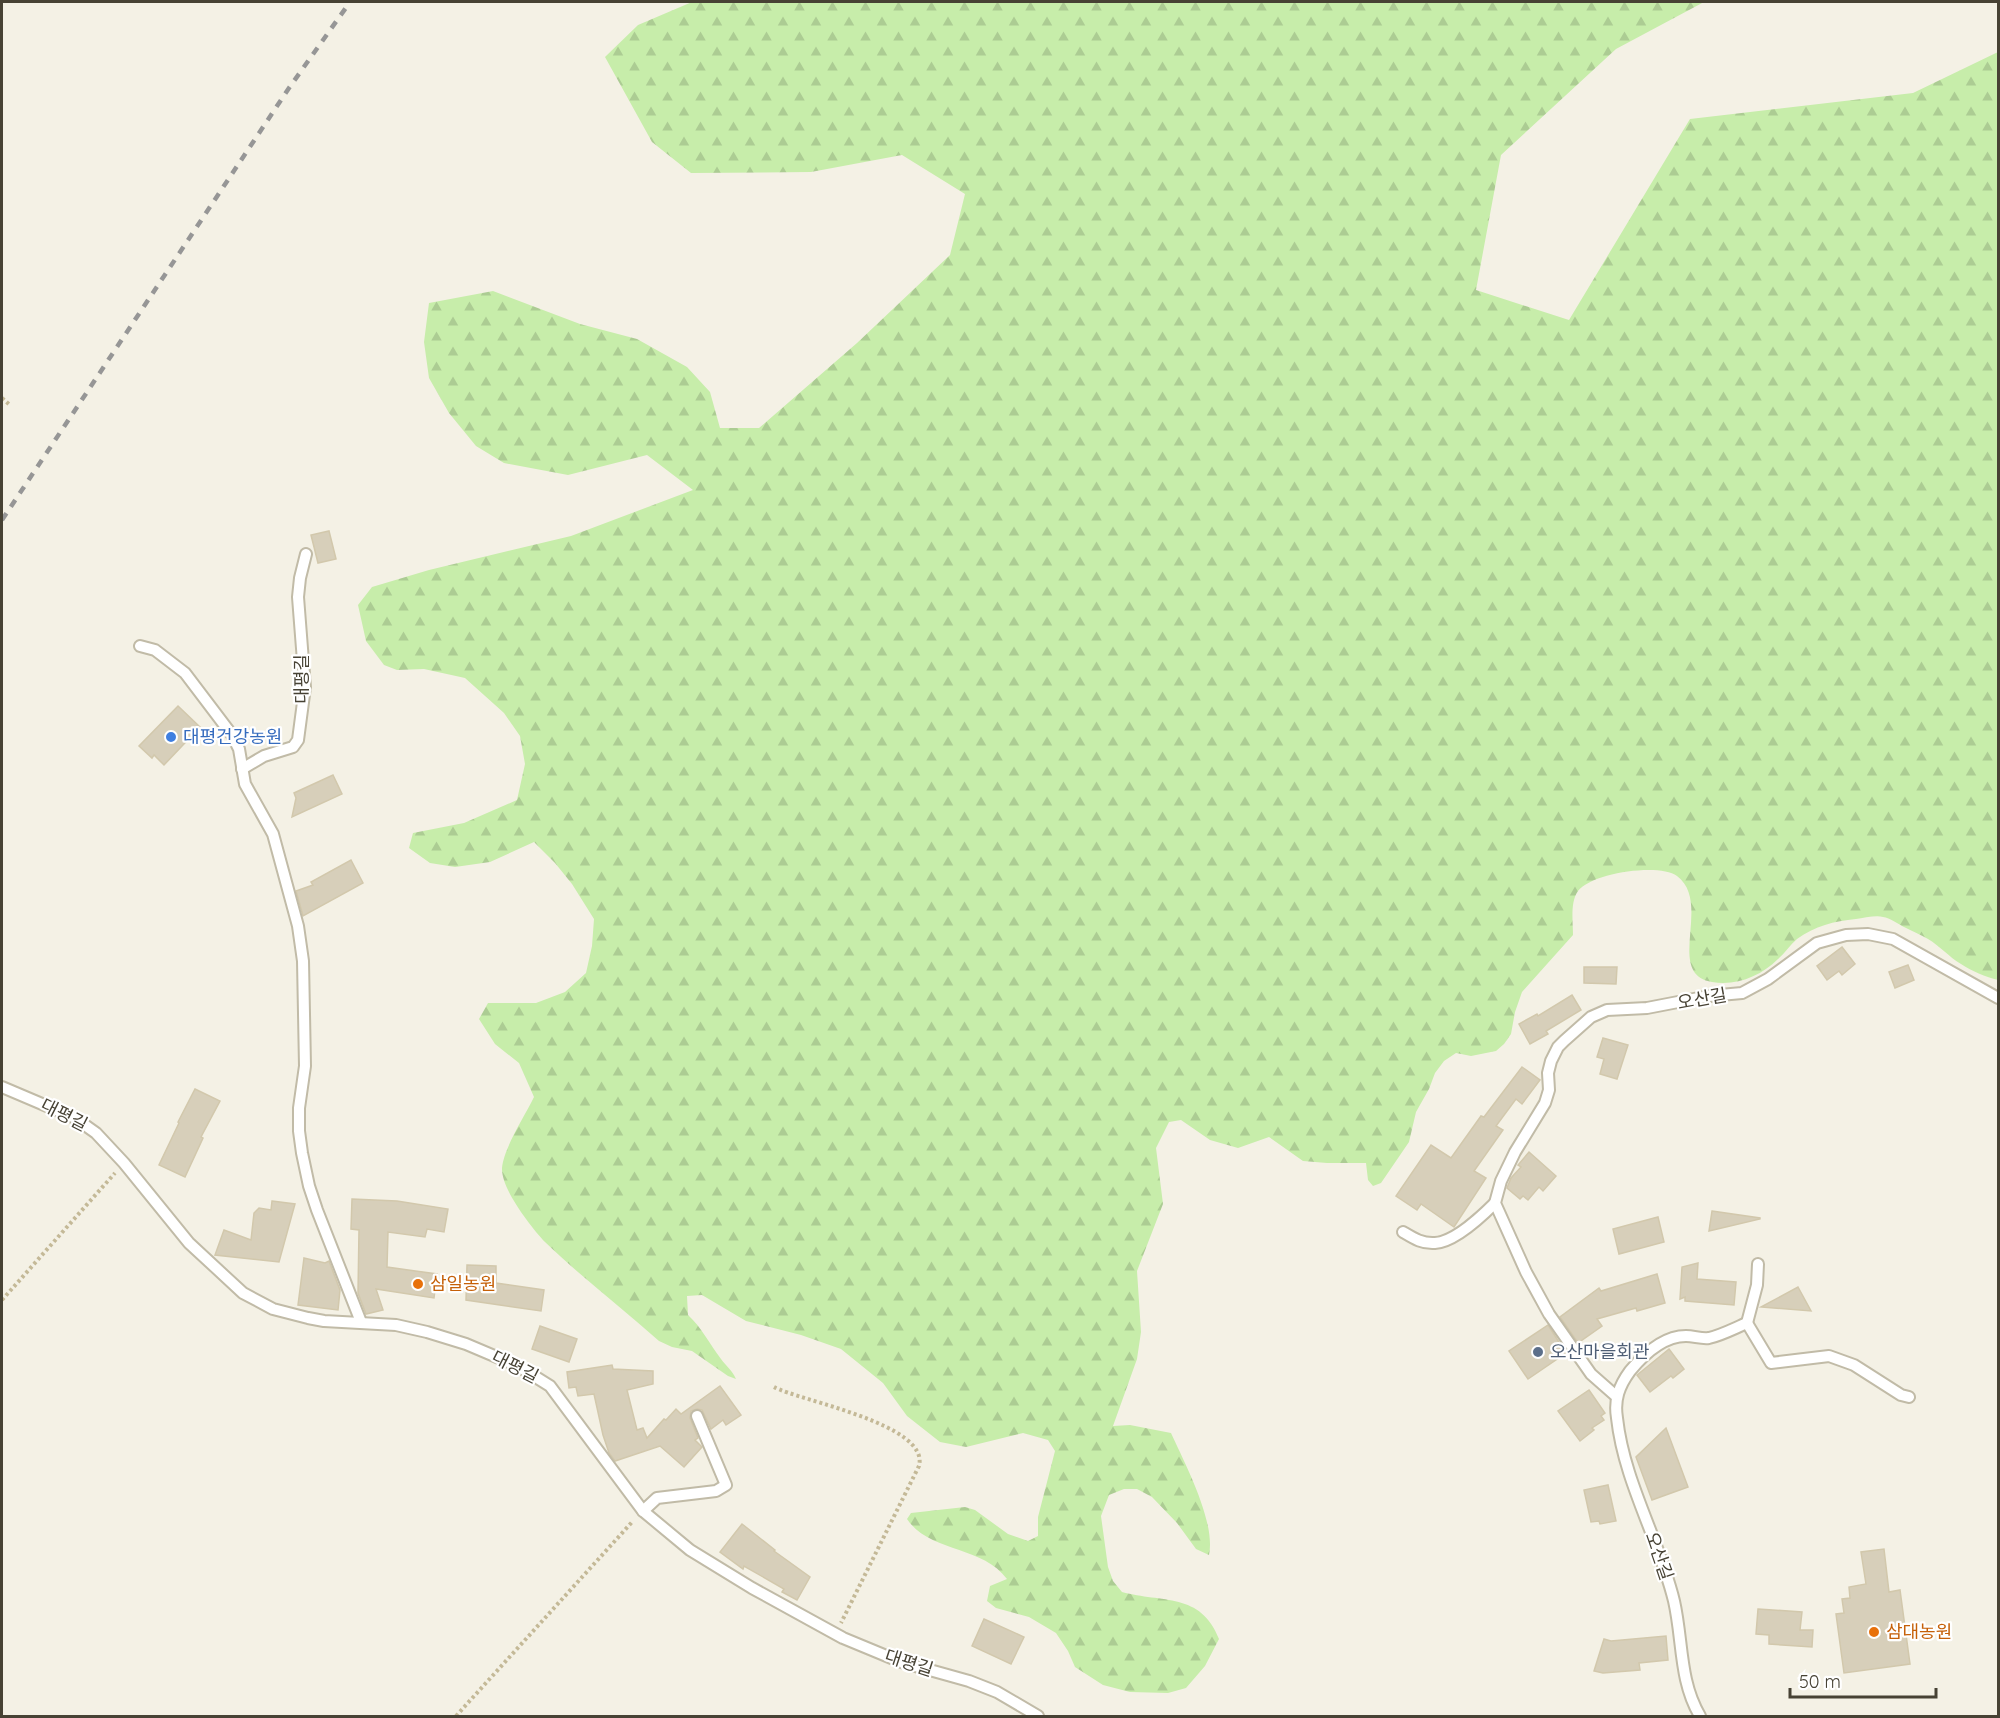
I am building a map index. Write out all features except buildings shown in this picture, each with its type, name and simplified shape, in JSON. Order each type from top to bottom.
[{"type":"lane","name":"대평길","points":[[242,769],[264,756],[293,747],[298,740],[305,687],[298,589],[306,554]]},
{"type":"lane","points":[[141,646],[155,650],[185,673],[232,735],[239,749],[245,784],[273,834],[298,927],[303,961],[305,1066],[299,1108],[299,1131],[306,1170],[317,1210],[361,1322]]},
{"type":"lane","name":"오산길","points":[[1495,1203],[1501,1181],[1515,1152],[1548,1097],[1548,1074],[1553,1055],[1564,1041],[1599,1012],[1617,1008],[1647,1008],[1709,996],[1742,993],[1768,979],[1817,943],[1846,935],[1868,934],[1893,939],[1904,944],[1998,998]]},
{"type":"lane","name":"대평길","points":[[2,1087],[82,1122],[96,1133],[124,1163],[189,1243],[243,1293],[266,1305],[292,1314],[324,1321],[396,1325],[427,1332],[466,1344],[518,1365],[534,1374],[556,1394],[643,1511],[674,1538],[710,1563],[835,1634],[901,1662],[978,1684],[997,1692],[1038,1716]]},
{"type":"lane","points":[[1403,1232],[1422,1242],[1440,1242],[1463,1230],[1495,1203],[1545,1308],[1581,1361],[1597,1380],[1616,1396],[1630,1372],[1644,1355],[1664,1342],[1678,1337],[1709,1338],[1747,1323]]},
{"type":"lane","points":[[1758,1264],[1756,1285],[1747,1323],[1771,1363],[1829,1356],[1854,1365],[1901,1395],[1909,1397]]},
{"type":"lane","name":"오산길","points":[[1616,1396],[1616,1416],[1623,1456],[1661,1558],[1674,1603],[1689,1692],[1700,1716]]},
{"type":"lane","points":[[643,1511],[657,1498],[716,1491],[726,1485],[697,1416]]},
{"type":"path","points":[[2,398],[10,405]]},
{"type":"path","points":[[2,1300],[124,1163]]},
{"type":"path","points":[[774,1387],[795,1396],[863,1416],[904,1437],[920,1456],[920,1466],[835,1634]]},
{"type":"path","points":[[456,1716],[643,1511]]},
{"type":"green space","points":[[692,2],[1704,2],[1616,49],[1501,155],[1476,290],[1569,320],[1690,119],[1913,93],[1998,52],[1998,980],[1965,967],[1932,942],[1888,919],[1877,916],[1840,921],[1818,927],[1797,939],[1781,957],[1756,975],[1739,981],[1712,982],[1698,976],[1691,966],[1689,952],[1691,903],[1687,888],[1677,876],[1668,872],[1641,870],[1626,872],[1597,879],[1578,891],[1573,906],[1573,935],[1522,992],[1511,1034],[1504,1044],[1496,1051],[1471,1056],[1456,1053],[1444,1061],[1435,1073],[1416,1112],[1409,1142],[1381,1183],[1373,1186],[1368,1180],[1366,1163],[1303,1161],[1269,1137],[1238,1148],[1210,1140],[1181,1120],[1169,1122],[1156,1148],[1163,1204],[1137,1271],[1141,1332],[1137,1359],[1113,1426],[1130,1425],[1171,1433],[1204,1510],[1210,1542],[1209,1555],[1196,1549],[1177,1523],[1152,1497],[1137,1489],[1124,1489],[1109,1495],[1101,1516],[1108,1567],[1113,1581],[1122,1592],[1166,1599],[1191,1606],[1202,1613],[1219,1639],[1205,1666],[1186,1688],[1168,1693],[1130,1692],[1103,1685],[1075,1667],[1056,1633],[1029,1617],[996,1608],[987,1601],[990,1586],[1007,1579],[996,1568],[984,1560],[929,1538],[907,1519],[911,1513],[965,1507],[975,1510],[1008,1534],[1028,1541],[1038,1536],[1038,1517],[1055,1451],[1048,1440],[1023,1433],[966,1447],[940,1442],[907,1416],[883,1383],[841,1349],[801,1335],[746,1321],[702,1295],[687,1296],[688,1315],[736,1379],[728,1376],[692,1351],[672,1347],[659,1341],[572,1267],[532,1227],[511,1197],[503,1177],[502,1168],[507,1151],[534,1097],[519,1063],[495,1044],[479,1019],[488,1003],[536,1003],[565,992],[586,973],[592,946],[594,919],[572,884],[534,842],[490,862],[455,867],[430,863],[409,848],[413,833],[464,823],[517,800],[525,764],[520,736],[504,713],[465,678],[424,669],[397,670],[384,665],[366,641],[358,605],[372,587],[429,570],[571,536],[693,490],[647,455],[568,475],[504,463],[476,446],[449,413],[429,378],[424,342],[429,303],[493,291],[580,324],[637,339],[687,367],[710,392],[720,428],[759,428],[857,343],[950,255],[965,194],[902,155],[811,172],[691,173],[652,142],[605,57],[638,25]]},
{"type":"railway","points":[[2,520],[289,88],[350,2]]},
{"type":"place","name":"대평건강농원","points":[[171,737]]},
{"type":"place","name":"삼일농원","points":[[418,1284]]},
{"type":"place","name":"오산마을회관","points":[[1538,1352]]},
{"type":"place","name":"삼대농원","points":[[1874,1632]]}]
